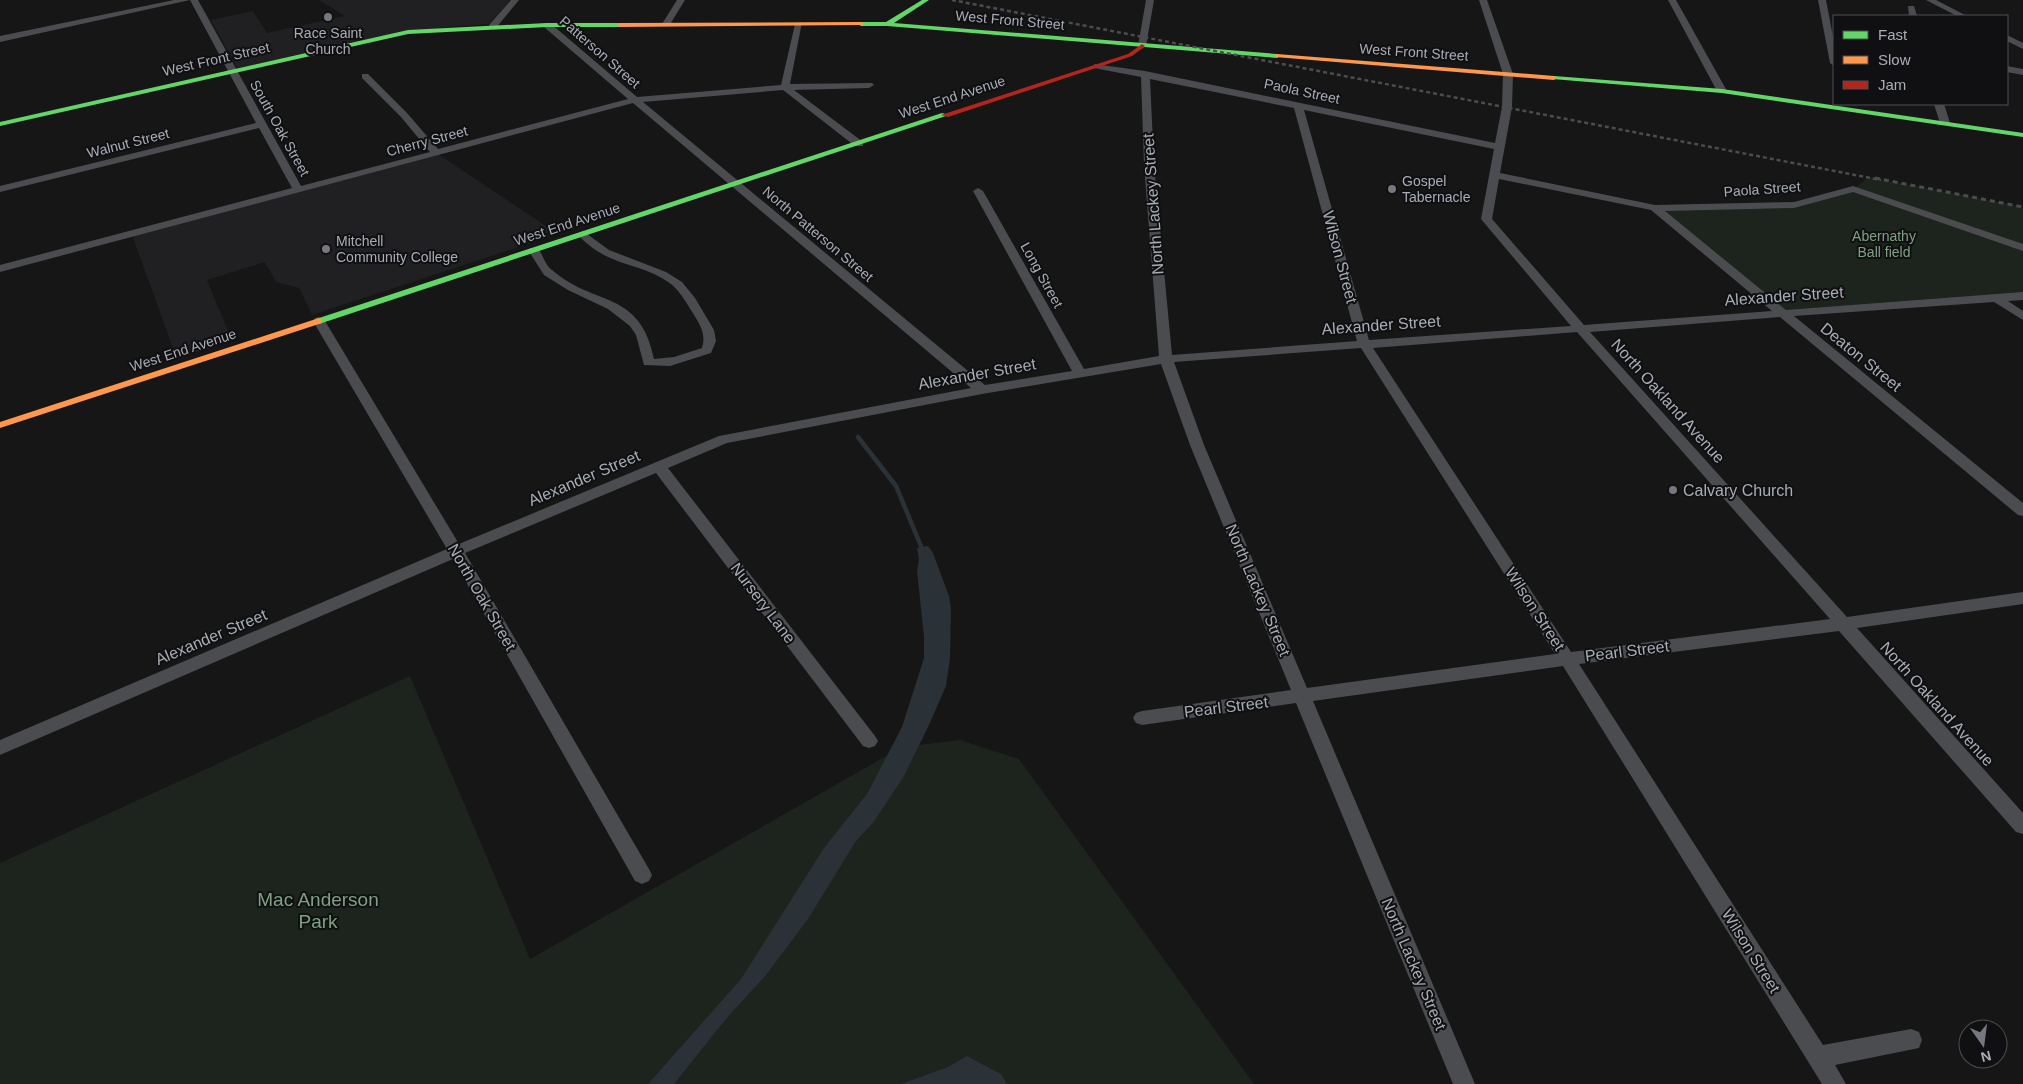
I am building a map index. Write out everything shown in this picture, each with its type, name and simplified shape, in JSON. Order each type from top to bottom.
[{"type":"main road","points":[[888,24],[926,0]]},
{"type":"main road","name":"West Front Street","points":[[0,124],[408,32],[548,25],[888,24],[1142,46],[1722,91],[1833,104]]},
{"type":"main road","name":"West End Avenue","points":[[0,426],[1097,66],[1130,55],[1142,46]]},
{"type":"main road","name":"West Front Street","points":[[1842,105],[2023,135]]},
{"type":"street","points":[[0,39],[186,0]]},
{"type":"street","name":"South Oak Street","points":[[194,0],[298,190]]},
{"type":"street","points":[[492,27],[515,0]]},
{"type":"street","points":[[666,24],[681,0]]},
{"type":"street","points":[[1142,46],[1150,0]]},
{"type":"street","points":[[1483,0],[1508,74]]},
{"type":"street","points":[[1672,0],[1722,91]]},
{"type":"street","points":[[1822,0],[1833,58]]},
{"type":"street","points":[[1930,0],[1961,15]]},
{"type":"street","points":[[798,24],[785,87],[859,144]]},
{"type":"street","name":"Patterson Street","points":[[548,25],[635,100]]},
{"type":"street","points":[[2008,38],[2023,46]]},
{"type":"street","name":"Paola Street","points":[[1097,66],[1146,74],[1501,147]]},
{"type":"street","points":[[2008,70],[2023,72]]},
{"type":"street","name":"North Lackey Street","points":[[1146,74],[1148,165],[1166,359],[1198,445],[1464,1084]]},
{"type":"street","name":"North Oakland Avenue","points":[[1508,74],[1507,108],[1486,219],[1580,328],[2023,826]]},
{"type":"street","points":[[365,76],[404,115],[436,153]]},
{"type":"street","name":"Cherry Street","points":[[0,269],[635,100],[785,87],[869,84]]},
{"type":"street","name":"North Patterson Street","points":[[635,100],[734,185],[982,390]]},
{"type":"street","points":[[1939,105],[1945,123]]},
{"type":"street","name":"Wilson Street","points":[[1298,106],[1364,344],[1567,659],[1835,1084]]},
{"type":"street","name":"Walnut Street","points":[[0,189],[262,124]]},
{"type":"street","name":"Paola Street","points":[[1495,175],[1655,208],[1794,205],[1853,189],[2023,248]]},
{"type":"street","name":"Long Street","points":[[978,192],[1080,374]]},
{"type":"street","name":"Deaton Street","points":[[1655,208],[2023,512]]},
{"type":"street","points":[[534,250],[547,273],[579,292],[600,300],[633,323],[642,336],[648,362],[669,363],[708,350],[711,342],[709,329],[692,302],[674,281],[610,257],[592,244],[584,234]]},
{"type":"street","name":"Alexander Street","points":[[0,748],[456,551],[724,438],[982,390],[1166,359],[2023,296]]},
{"type":"street","points":[[1996,298],[2023,316]]},
{"type":"street","name":"North Oak Street","points":[[319,321],[456,551],[642,876]]},
{"type":"street","name":"Nursery Lane","points":[[658,465],[869,741]]},
{"type":"street","name":"Pearl Street","points":[[1142,718],[2023,598]]},
{"type":"street","points":[[1818,1057],[1911,1040]]},
{"type":"shaded area","points":[[319,0],[510,0],[489,24],[445,27],[237,68],[211,20],[253,11],[267,33],[345,16]]},
{"type":"shaded area","name":"Mitchell Community College","points":[[438,154],[558,234],[312,315],[299,288],[276,282],[265,262],[207,280],[232,341],[177,359],[132,235]]},
{"type":"shaded area","points":[[928,546],[933,553],[949,596],[951,609],[950,658],[946,686],[904,776],[873,823],[856,841],[808,919],[766,975],[725,1020],[674,1084],[648,1084],[741,979],[824,848],[867,794],[902,727],[924,658],[917,548]]},
{"type":"shaded area","points":[[967,1056],[1001,1074],[1007,1084],[901,1084],[948,1067]]},
{"type":"green space","name":"Abernathy Ball field","points":[[1869,177],[2023,207],[2023,296],[1782,314],[1655,208],[1794,205],[1853,189]]},
{"type":"green space","name":"Mac Anderson Park","points":[[410,676],[530,959],[902,747],[960,740],[1019,759],[1254,1084],[0,1084],[0,863]]},
{"type":"waterway","points":[[858,437],[896,486],[923,551]]},
{"type":"railway","points":[[952,0],[1881,180]]},
{"type":"railway","points":[[1875,178],[2023,207]]},
{"type":"traffic: fast","points":[[887,24],[926,0]]},
{"type":"traffic: fast","points":[[861,24],[887,24],[1277,56]]},
{"type":"traffic: fast","points":[[0,124],[408,32],[547,25],[620,25]]},
{"type":"traffic: fast","points":[[1554,78],[1722,91],[2023,135]]},
{"type":"traffic: fast","points":[[319,321],[945,115]]},
{"type":"traffic: slow","points":[[620,25],[861,24]]},
{"type":"traffic: slow","points":[[1277,56],[1554,78]]},
{"type":"traffic: slow","points":[[0,425],[319,321]]},
{"type":"traffic: jam","points":[[945,115],[1130,55],[1142,46]]},
{"type":"place","name":"Race Saint Church","points":[[328,17]]},
{"type":"place","name":"Gospel Tabernacle","points":[[1392,189]]},
{"type":"place","name":"Mitchell Community College","points":[[326,249]]},
{"type":"place","name":"Calvary Church","points":[[1673,490]]}]
